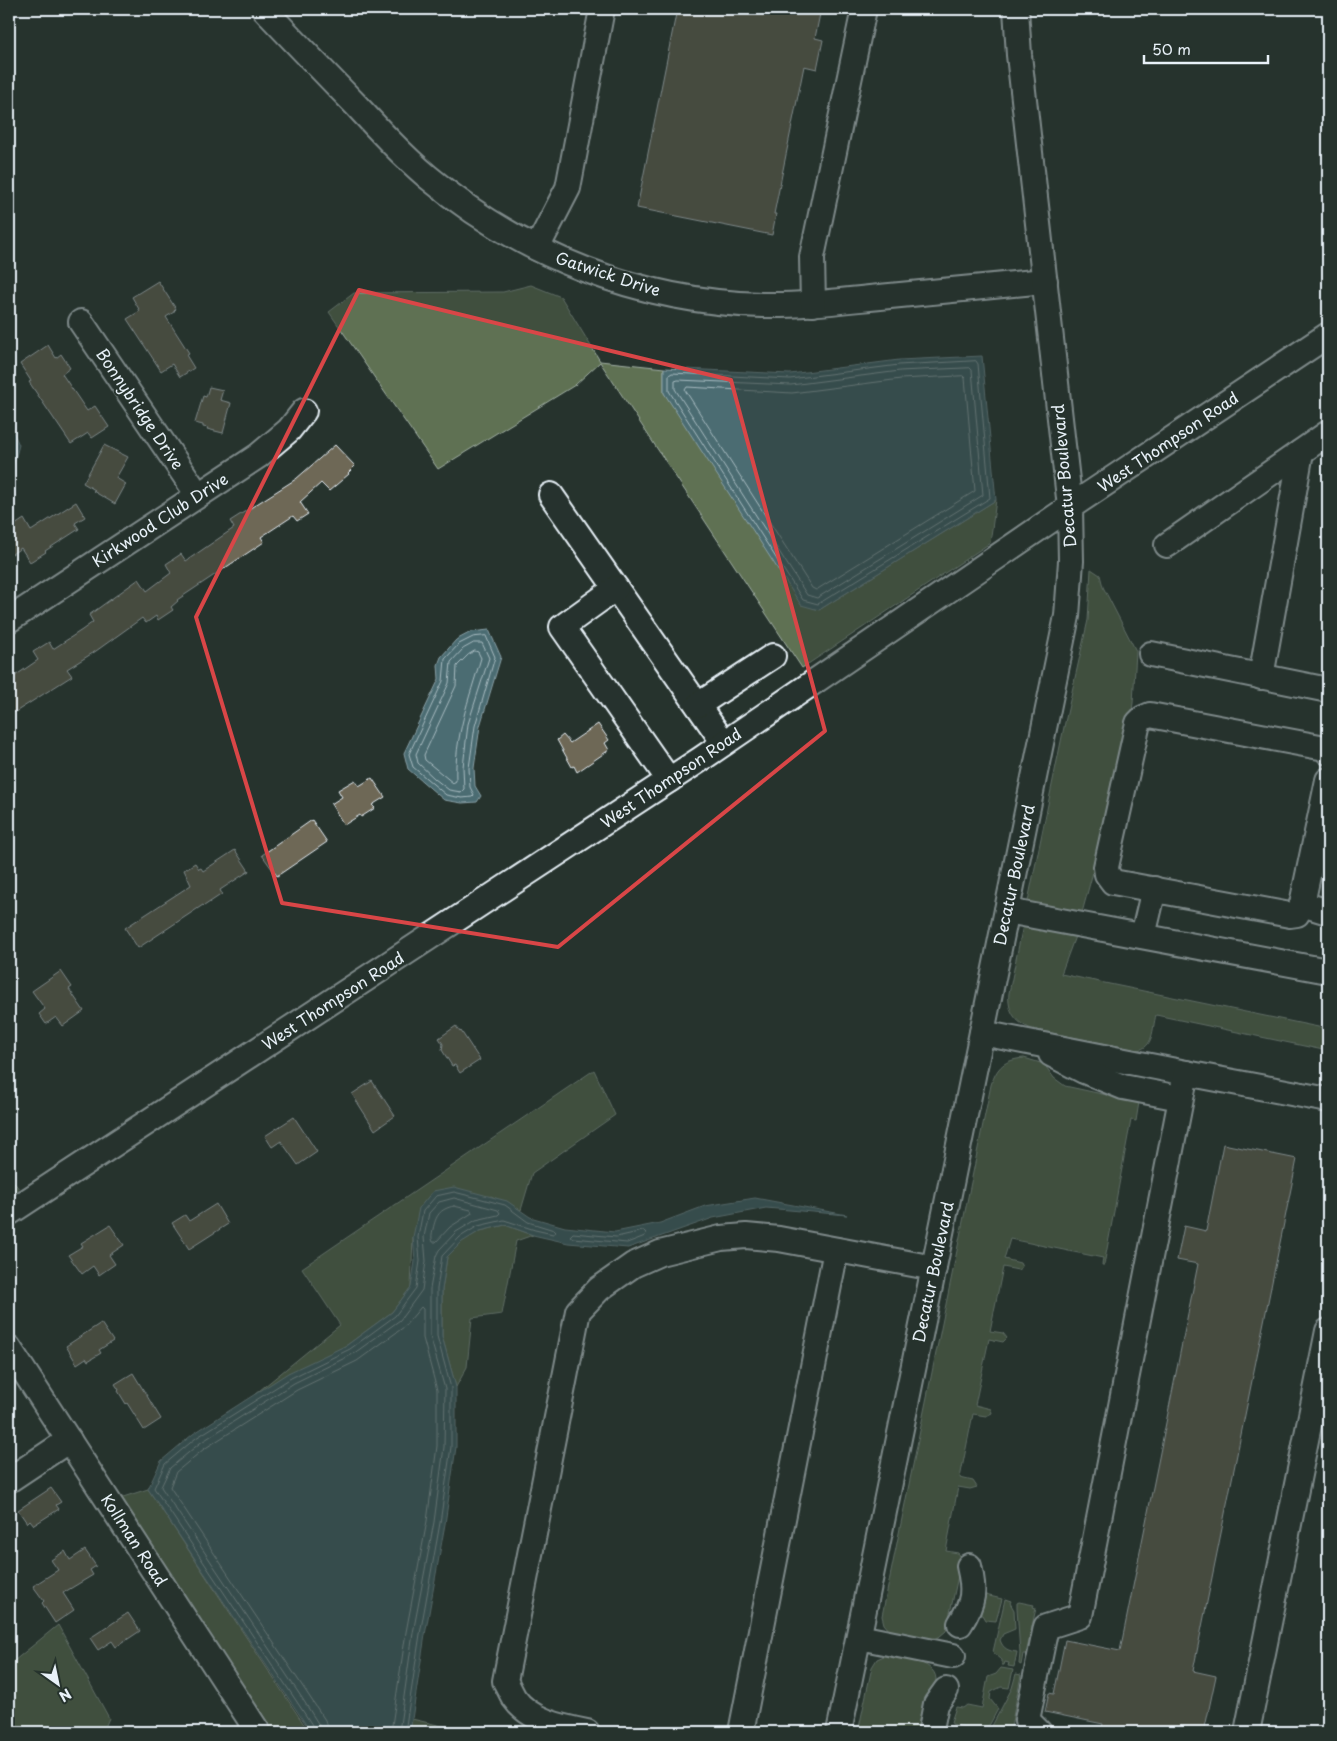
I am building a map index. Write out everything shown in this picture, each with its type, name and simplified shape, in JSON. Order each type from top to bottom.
[{"type":"street","name":"Gatwick Drive","points":[[264,9],[385,136],[428,177],[488,221],[537,248],[594,273],[663,293],[727,303],[759,305],[813,304],[1044,280]]},
{"type":"street","points":[[537,248],[568,188],[602,9]]},
{"type":"street","points":[[813,304],[812,257],[864,9]]},
{"type":"street","name":"Decatur Boulevard","points":[[839,1732],[1064,634],[1070,579],[1070,508],[1019,55],[1016,9]]},
{"type":"street","name":"Bonnybridge Drive","points":[[81,322],[198,495]]},
{"type":"street","name":"West Thompson Road","points":[[9,1213],[669,780],[1328,335]]},
{"type":"street","name":"Kirkwood Club Drive","points":[[9,620],[258,456],[290,430],[304,411]]},
{"type":"street","points":[[1167,545],[1328,433]]},
{"type":"street","points":[[1261,676],[1301,452]]},
{"type":"street","points":[[551,495],[724,743]]},
{"type":"street","points":[[616,588],[562,627],[669,780]]},
{"type":"street","points":[[1151,654],[1328,690]]},
{"type":"street","points":[[698,705],[773,656]]},
{"type":"street","points":[[1328,752],[1325,748],[1150,715],[1143,718],[1138,723],[1106,874],[1113,882],[1290,915],[1297,914],[1302,904],[1328,780]]},
{"type":"street","points":[[1143,936],[1154,889]]},
{"type":"street","points":[[1302,904],[1328,912]]},
{"type":"street","points":[[1007,911],[1328,971]]},
{"type":"street","points":[[982,1033],[1328,1100]]},
{"type":"street","points":[[1029,1042],[1084,1072],[1123,1087],[1180,1098]]},
{"type":"street","points":[[1039,1732],[1026,1720],[1046,1627],[1080,1616],[1186,1073]]},
{"type":"street","points":[[587,1732],[559,1726],[529,1714],[514,1699],[505,1681],[578,1311],[598,1289],[633,1265],[660,1253],[689,1245],[746,1236],[779,1239],[934,1268]]},
{"type":"street","points":[[741,1732],[836,1250]]},
{"type":"street","points":[[1248,1732],[1328,1331]]},
{"type":"street","name":"Kollman Road","points":[[9,1348],[258,1732]]},
{"type":"street","points":[[9,1480],[69,1440]]},
{"type":"street","points":[[859,1637],[953,1656]]},
{"type":"street","points":[[933,1732],[936,1704],[946,1690]]},
{"type":"highlighted area","points":[[359,290],[731,380],[825,731],[558,947],[282,903],[196,617]]},
{"type":"green space","points":[[531,285],[561,297],[600,361],[664,368],[664,393],[819,610],[996,500],[990,543],[802,668],[600,362],[575,385],[438,469],[329,312],[354,293],[503,292]]},
{"type":"green space","points":[[1091,569],[1100,575],[1103,587],[1136,651],[1133,703],[1127,747],[1077,931],[1061,974],[1328,1029],[1328,1051],[1156,1015],[1153,1032],[1147,1046],[1137,1050],[1032,1029],[1021,1023],[1013,1015],[1009,1005],[1009,993],[1088,620]]},
{"type":"green space","points":[[1024,1058],[1044,1064],[1054,1078],[1065,1086],[1139,1102],[1136,1121],[1131,1120],[1104,1265],[1102,1265],[1103,1258],[1010,1239],[1004,1259],[1020,1263],[1022,1267],[1018,1270],[1003,1267],[990,1331],[1003,1333],[1007,1338],[1003,1342],[989,1339],[975,1405],[991,1409],[992,1413],[986,1416],[973,1414],[960,1478],[973,1481],[977,1487],[970,1489],[958,1487],[946,1551],[958,1553],[962,1558],[946,1631],[939,1637],[931,1639],[893,1632],[884,1624],[882,1616],[991,1085],[996,1073],[1002,1066],[1011,1061]]},
{"type":"green space","points":[[594,1070],[615,1115],[532,1173],[521,1210],[491,1196],[413,1237],[411,1287],[392,1312],[347,1345],[254,1395],[340,1325],[302,1268]]},
{"type":"green space","points":[[9,1175],[19,1189],[9,1195]]},
{"type":"green space","points":[[505,1225],[533,1235],[516,1241],[502,1314],[472,1318],[467,1367],[456,1387],[442,1336],[442,1290],[447,1257],[462,1241],[480,1231]]},
{"type":"green space","points":[[148,1489],[309,1732],[274,1732],[120,1498]]},
{"type":"green space","points":[[981,1594],[1002,1599],[996,1621],[985,1620],[982,1615],[976,1614]]},
{"type":"green space","points":[[1005,1599],[1011,1601],[1010,1603],[1014,1610],[1015,1629],[1003,1634],[1000,1640],[1007,1649],[1017,1652],[1014,1667],[1008,1666],[1009,1663],[1005,1662],[1002,1665],[1002,1660],[993,1652]]},
{"type":"green space","points":[[1017,1603],[1034,1605],[1033,1607],[1036,1608],[1026,1654],[1023,1654],[1021,1665],[1019,1664],[1017,1608]]},
{"type":"green space","points":[[58,1625],[109,1718],[103,1732],[9,1732],[9,1665]]},
{"type":"green space","points":[[884,1656],[915,1661],[923,1664],[934,1673],[936,1679],[926,1732],[858,1732],[872,1667],[877,1659]]},
{"type":"green space","points":[[1001,1668],[1013,1670],[1009,1688],[1001,1687],[991,1692],[990,1699],[998,1709],[990,1724],[982,1731],[952,1724],[956,1707],[963,1708],[967,1705],[982,1708],[988,1677],[996,1674]]},
{"type":"green space","points":[[1016,1674],[1021,1675],[1010,1732],[991,1732],[992,1726],[1012,1688]]},
{"type":"green space","points":[[412,1719],[468,1732],[410,1732]]},
{"type":"water","points":[[982,356],[996,500],[819,610],[801,605],[664,393],[664,368],[790,374],[899,360]]},
{"type":"water","points":[[9,422],[19,445],[12,471],[9,474]]},
{"type":"water","points":[[489,630],[501,657],[480,726],[474,768],[475,786],[481,796],[477,802],[462,803],[444,800],[408,769],[404,753],[439,679],[438,665],[441,657],[456,640],[471,632]]},
{"type":"water","points":[[454,1187],[507,1201],[530,1217],[565,1227],[615,1232],[660,1223],[705,1206],[755,1198],[847,1215],[766,1208],[713,1218],[628,1248],[568,1243],[533,1235],[505,1225],[480,1231],[462,1242],[447,1257],[442,1290],[442,1336],[456,1387],[456,1447],[410,1732],[311,1732],[148,1489],[161,1461],[193,1434],[288,1373],[347,1345],[392,1312],[411,1287],[415,1261],[413,1237],[419,1208],[433,1191]]},
{"type":"building","points":[[677,9],[821,9],[815,38],[823,40],[817,69],[804,66],[774,214],[776,214],[772,235],[637,208]]},
{"type":"building","points":[[158,281],[176,309],[166,317],[189,353],[186,355],[194,368],[180,377],[172,364],[161,371],[127,319],[140,311],[132,297]]},
{"type":"building","points":[[48,345],[56,358],[61,354],[70,368],[62,374],[87,411],[95,406],[109,427],[92,438],[88,433],[71,444],[29,382],[31,381],[20,364]]},
{"type":"building","points":[[209,387],[223,390],[220,400],[231,403],[223,433],[207,429],[203,425],[195,423],[203,396],[206,397]]},
{"type":"building","points":[[104,445],[128,457],[116,478],[126,484],[115,504],[83,483]]},
{"type":"building","points":[[335,445],[355,466],[349,474],[329,491],[321,483],[300,502],[308,514],[297,521],[293,516],[261,537],[264,542],[177,600],[171,607],[173,610],[158,620],[156,616],[146,623],[142,618],[67,669],[72,676],[9,716],[9,680],[38,660],[33,652],[49,642],[53,649],[82,630],[93,622],[89,615],[139,579],[147,591],[171,573],[166,564],[181,554],[186,561],[234,528],[230,521],[296,479]]},
{"type":"building","points":[[76,502],[85,517],[75,523],[79,529],[30,562],[21,548],[9,556],[9,529],[24,519],[31,531]]},
{"type":"building","points":[[598,724],[609,740],[605,743],[609,750],[577,772],[574,766],[572,767],[557,740],[563,735],[570,743]]},
{"type":"building","points":[[372,778],[385,797],[372,805],[375,808],[344,825],[331,804],[342,797],[338,790],[355,780],[359,786]]},
{"type":"building","points":[[312,820],[327,842],[277,876],[262,855]]},
{"type":"building","points":[[235,850],[249,871],[220,890],[222,894],[138,948],[125,928],[191,885],[184,870],[195,863],[203,871]]},
{"type":"building","points":[[61,971],[72,987],[69,989],[84,1011],[63,1026],[56,1017],[46,1024],[39,1014],[45,1009],[32,991]]},
{"type":"building","points":[[456,1026],[480,1060],[460,1073],[455,1065],[452,1066],[442,1050],[443,1044],[439,1038]]},
{"type":"building","points":[[372,1081],[395,1116],[375,1130],[352,1094]]},
{"type":"building","points":[[294,1117],[317,1152],[298,1165],[281,1141],[272,1147],[265,1136]]},
{"type":"building","points":[[1223,1144],[1297,1159],[1193,1671],[1216,1676],[1204,1732],[1101,1732],[1103,1724],[1045,1712],[1049,1693],[1054,1694],[1065,1640],[1120,1651],[1198,1264],[1177,1260],[1184,1226],[1206,1231]]},
{"type":"building","points":[[216,1204],[228,1224],[189,1249],[172,1223],[185,1215],[189,1221]]},
{"type":"building","points":[[110,1225],[124,1245],[109,1255],[115,1264],[99,1275],[93,1266],[82,1274],[68,1255],[83,1246],[81,1243]]},
{"type":"building","points":[[101,1323],[113,1341],[99,1350],[101,1353],[88,1361],[86,1358],[77,1364],[66,1346]]},
{"type":"building","points":[[133,1373],[161,1419],[144,1430],[115,1384]]},
{"type":"building","points":[[51,1488],[61,1502],[56,1505],[59,1509],[34,1525],[30,1520],[27,1523],[18,1510]]},
{"type":"building","points":[[85,1550],[96,1566],[90,1570],[93,1575],[63,1593],[74,1610],[55,1623],[42,1603],[44,1601],[33,1586],[58,1570],[51,1560],[65,1551],[70,1560]]},
{"type":"building","points":[[128,1613],[140,1631],[116,1647],[112,1641],[98,1650],[90,1638]]}]
